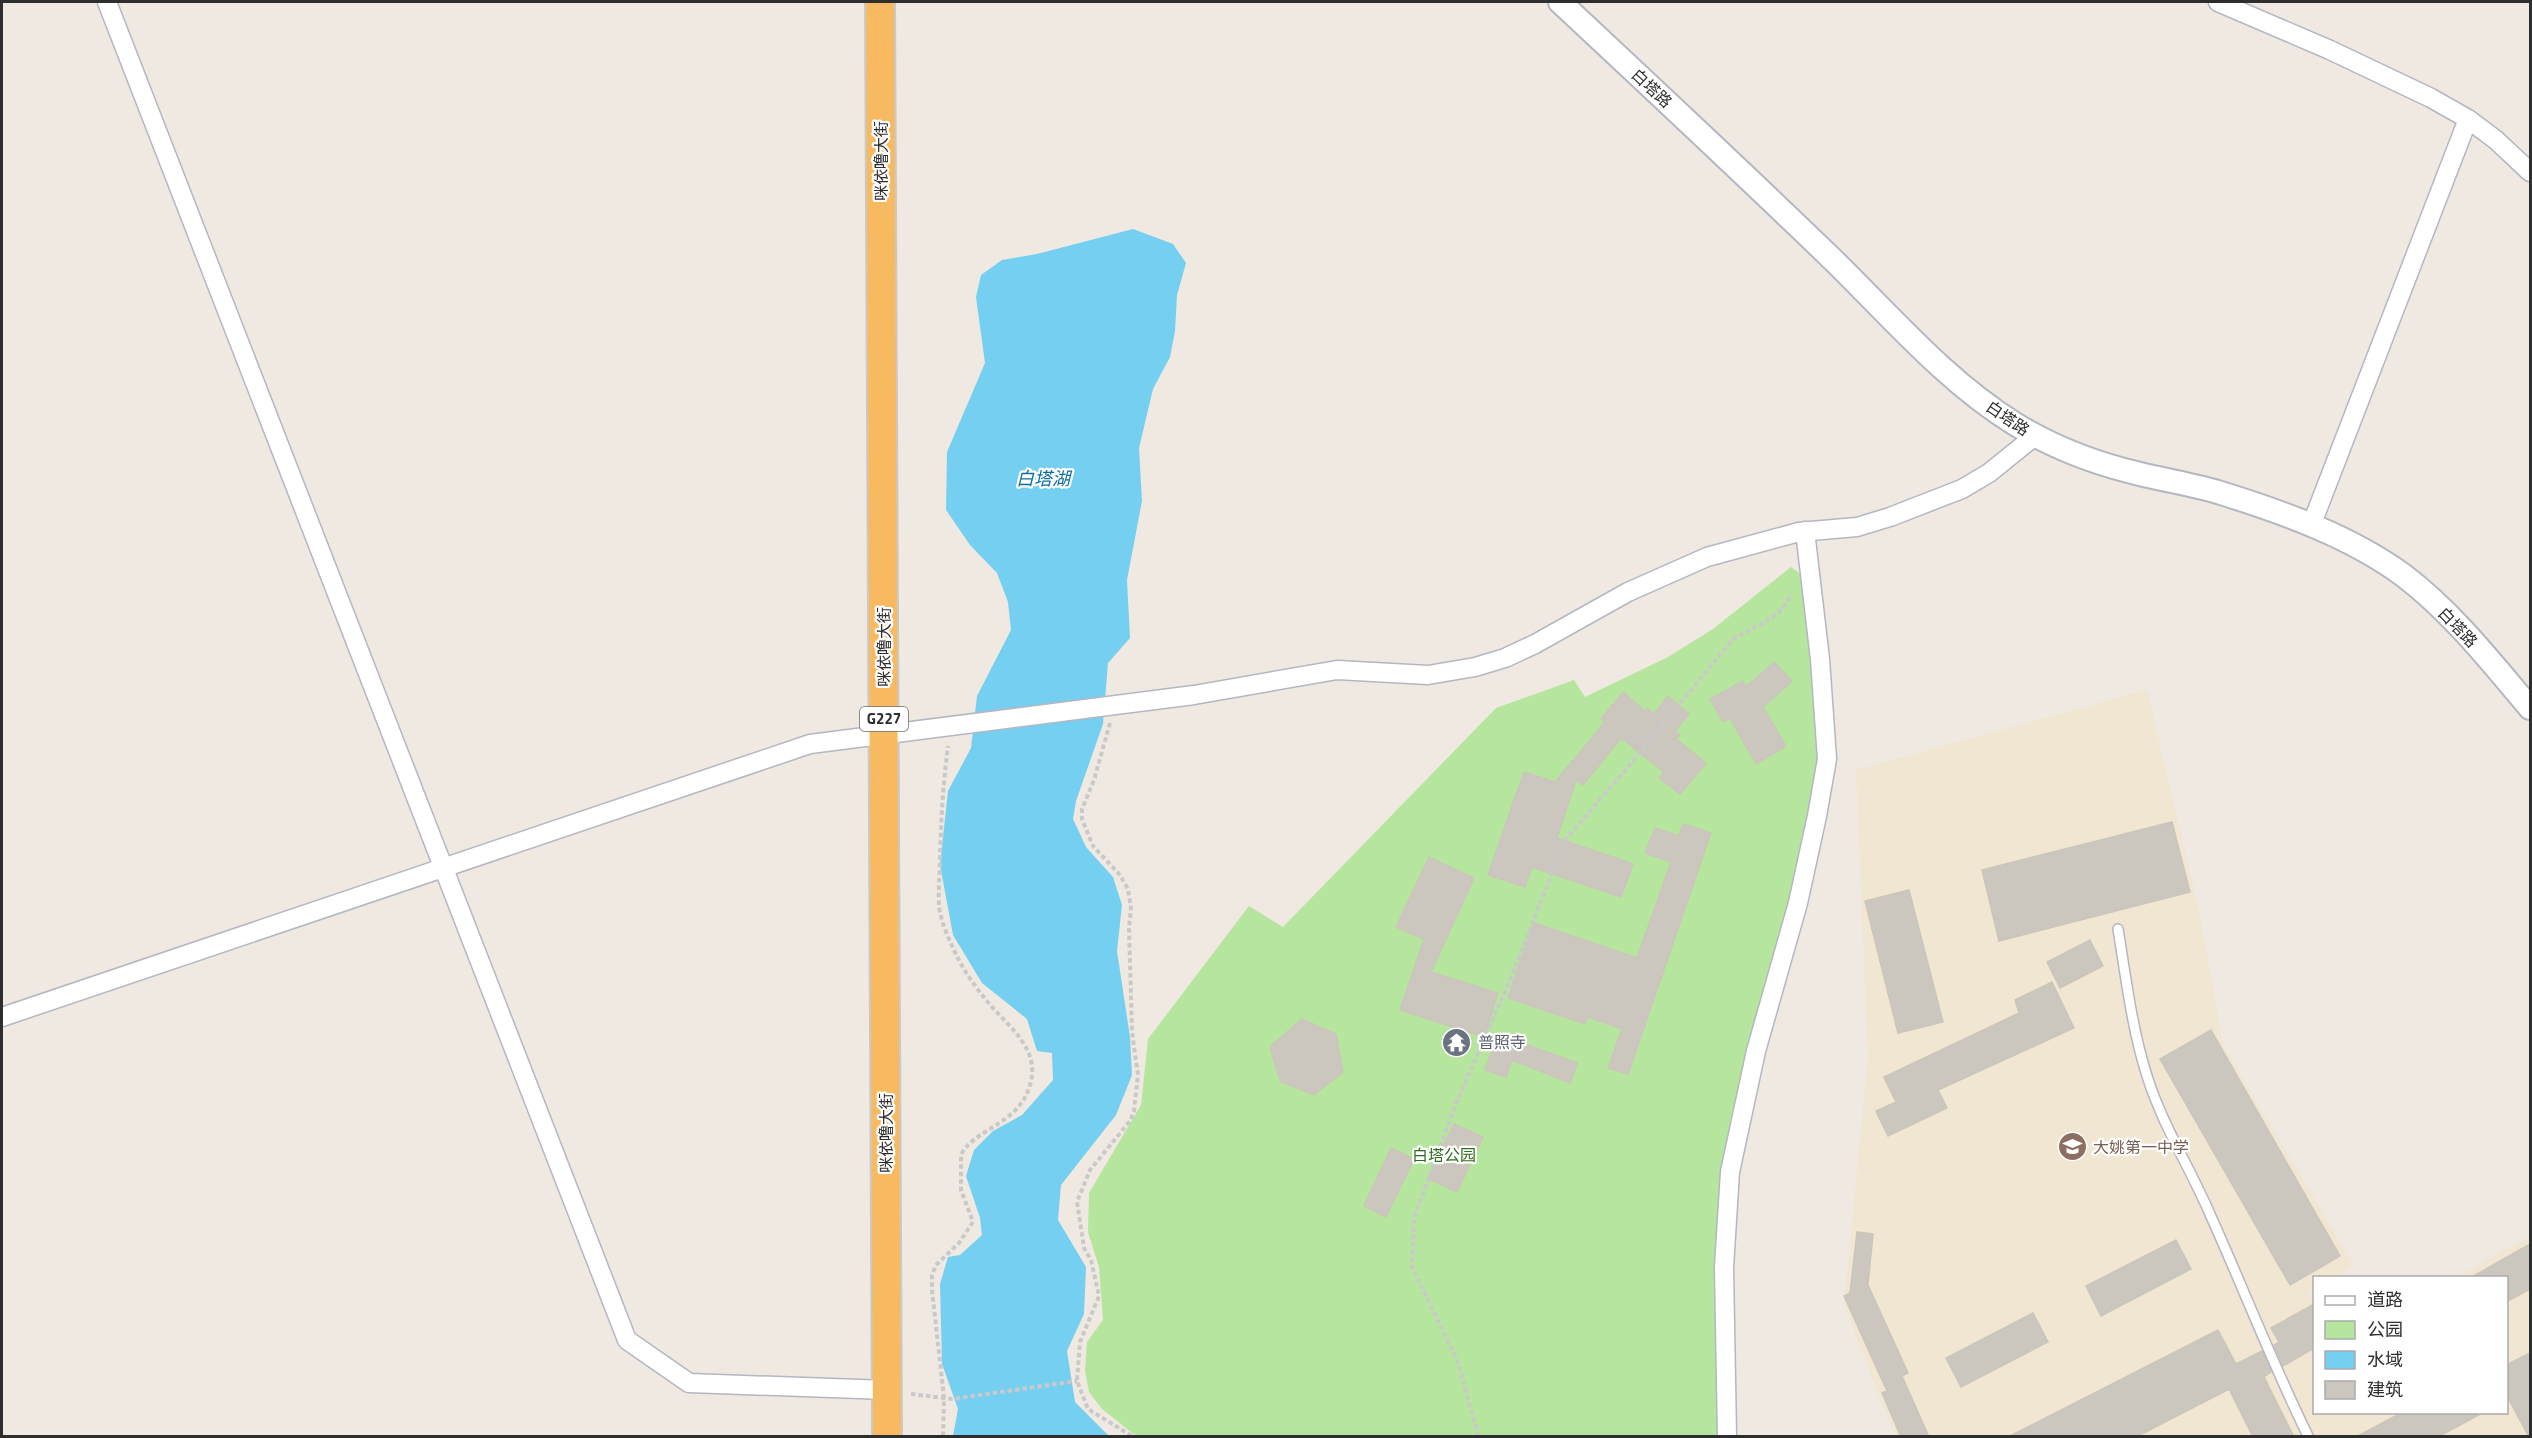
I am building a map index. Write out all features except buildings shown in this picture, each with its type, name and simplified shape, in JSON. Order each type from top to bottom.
[{"type":"highway","name":"咪依噜大街","points":[[880,2],[887,1437]]},
{"type":"street","points":[[107,2],[627,1340],[689,1383],[887,1390]]},
{"type":"street","name":"白塔路","points":[[1560,2],[1826,253],[1940,365],[1990,407],[2034,436],[2104,464],[2222,493],[2311,526],[2349,544],[2404,576],[2432,600],[2473,642],[2530,708]]},
{"type":"street","points":[[2218,2],[2330,50],[2431,98],[2468,119],[2496,140],[2530,172]]},
{"type":"street","points":[[2311,526],[2468,119]]},
{"type":"street","points":[[2,1017],[810,744],[1194,695],[1337,670],[1428,675],[1475,667],[1505,658],[1535,644],[1628,592],[1707,557],[1760,541],[1805,531],[1857,526],[1890,518],[1962,489],[1989,473],[2034,436]]},
{"type":"street","points":[[1727,1437],[1724,1267],[1730,1172],[1756,1052],[1798,903],[1827,759],[1820,659],[1805,531]]},
{"type":"lane","points":[[2118,929],[2139,1043],[2153,1093],[2174,1143],[2210,1214],[2260,1334],[2308,1437]]},
{"type":"path","points":[[1478,1437],[1458,1362],[1412,1267],[1414,1218],[1455,1106],[1508,985],[1565,840],[1733,639],[1758,627],[1779,612],[1794,589]]},
{"type":"path","points":[[1115,705],[1094,780],[1082,809],[1082,819],[1088,838],[1102,858],[1120,875],[1128,889],[1131,908],[1129,928],[1132,1032],[1138,1075],[1134,1112],[1130,1121],[1090,1170],[1077,1202],[1084,1248],[1090,1260],[1099,1296],[1080,1342],[1077,1382],[1088,1409],[1132,1437]]},
{"type":"path","points":[[943,1437],[944,1398],[932,1284],[936,1265],[960,1243],[973,1222],[961,1190],[961,1155],[978,1137],[1001,1123],[1022,1104],[1030,1086],[1033,1069],[1030,1055],[1021,1037],[989,1004],[964,972],[951,945],[940,909],[941,807],[951,725]]},
{"type":"path","points":[[887,1390],[952,1399],[1077,1382]]},
{"type":"shaded area","name":"大姚第一中学","points":[[2147,690],[2199,910],[2223,1045],[2354,1266],[2337,1276],[2313,1276],[2313,1290],[2308,1293],[2313,1300],[2313,1414],[2508,1414],[2508,1276],[2459,1276],[2530,1236],[2530,1436],[1897,1436],[1844,1304],[1868,1058],[1856,770]]},
{"type":"green space","name":"白塔公园","points":[[1791,567],[1807,579],[1822,741],[1791,906],[1731,1117],[1718,1225],[1724,1436],[1136,1436],[1102,1409],[1089,1392],[1085,1371],[1087,1342],[1103,1320],[1099,1267],[1088,1232],[1089,1193],[1141,1105],[1148,1039],[1249,906],[1283,927],[1496,708],[1574,680],[1585,697],[1668,657],[1713,629]]},
{"type":"water","name":"白塔湖","points":[[1133,229],[1173,244],[1186,263],[1177,295],[1175,331],[1170,357],[1153,389],[1139,448],[1142,501],[1127,580],[1130,638],[1108,663],[1103,724],[1076,801],[1073,819],[1086,847],[1113,877],[1122,905],[1117,951],[1130,1037],[1132,1075],[1116,1115],[1061,1185],[1058,1220],[1086,1267],[1084,1314],[1067,1351],[1075,1402],[1109,1436],[953,1436],[958,1409],[942,1364],[940,1284],[948,1257],[960,1255],[982,1235],[980,1218],[966,1176],[974,1150],[993,1131],[1022,1115],[1053,1080],[1052,1053],[1037,1051],[1027,1019],[982,983],[953,935],[940,865],[948,791],[971,748],[977,696],[1011,630],[1008,602],[997,573],[970,545],[946,510],[947,452],[985,363],[976,297],[981,275],[1002,260],[1037,254]]},
{"type":"place","name":"普照寺","points":[[1457,1042]]},
{"type":"place","name":"大姚第一中学","points":[[2072,1147]]}]
